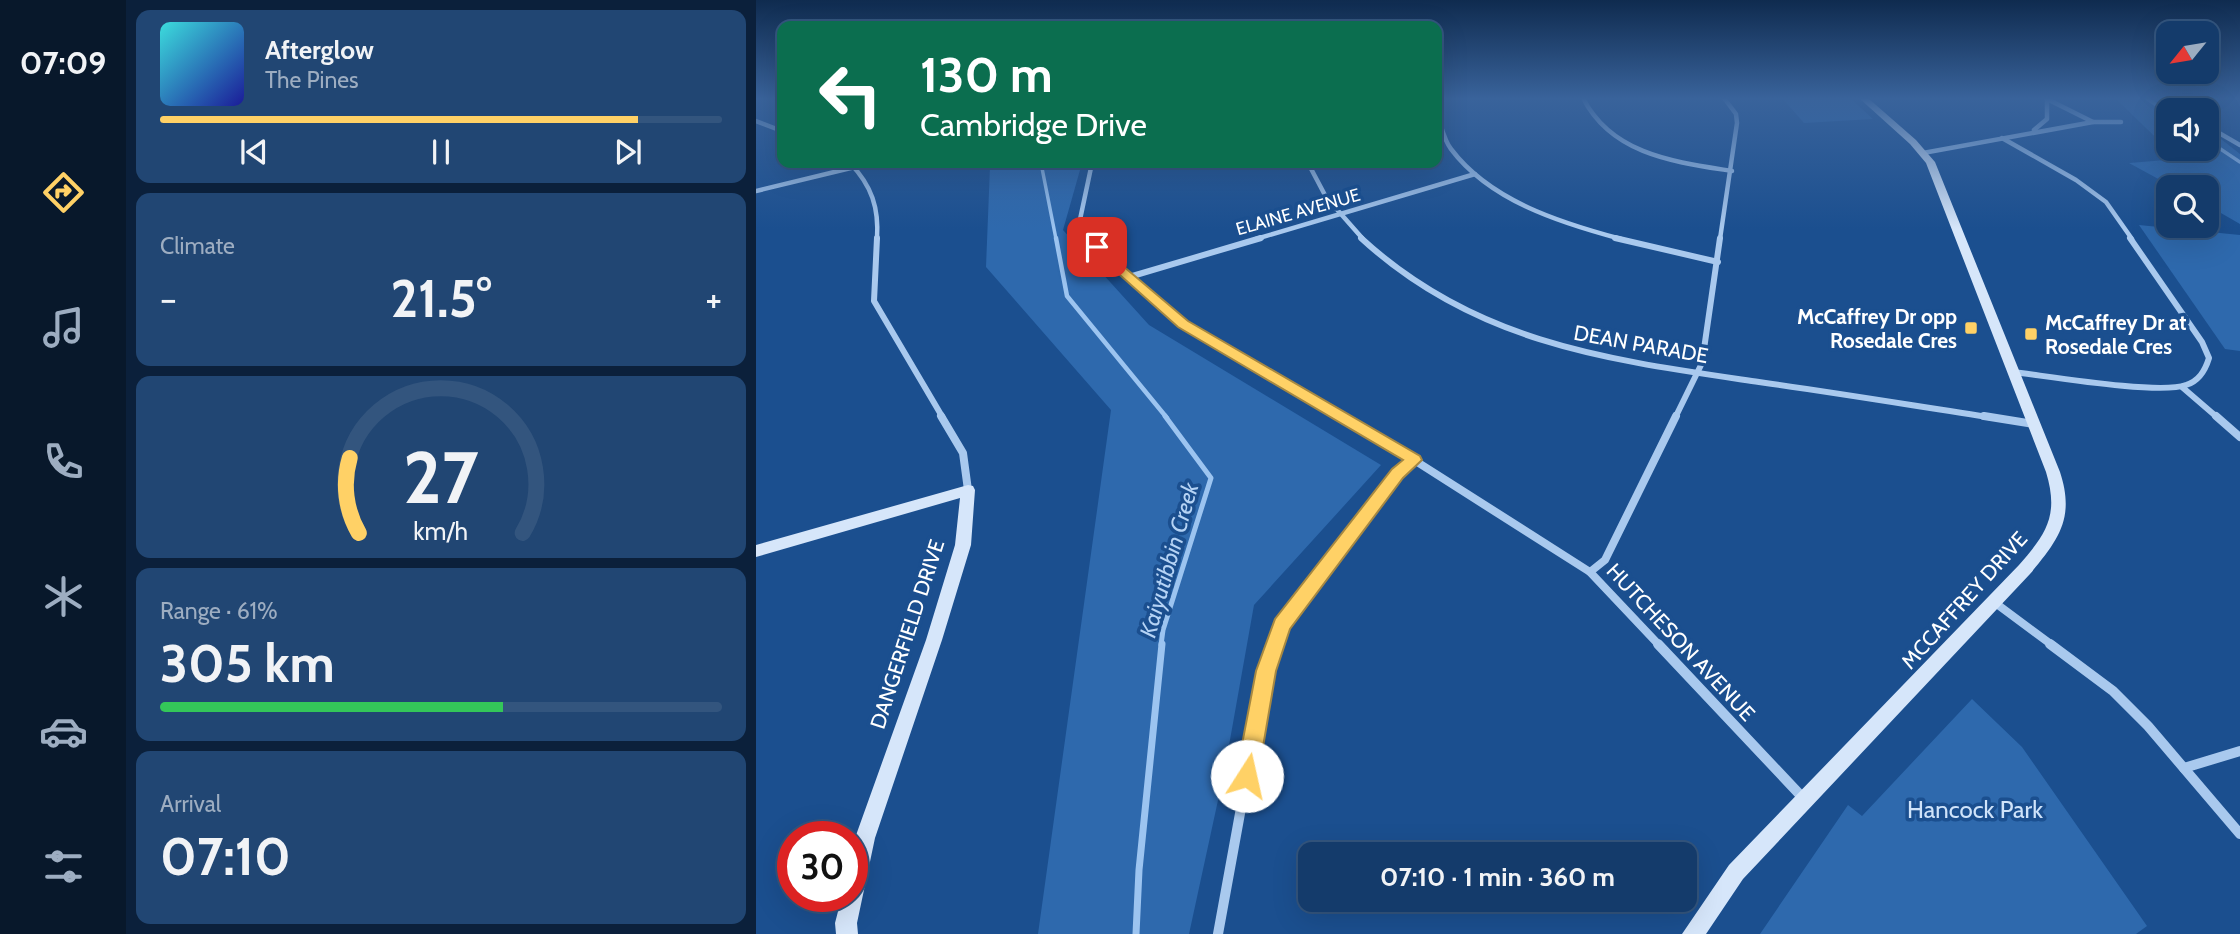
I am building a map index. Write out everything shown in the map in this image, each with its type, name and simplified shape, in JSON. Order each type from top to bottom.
[{"type":"main road","name":"MCCAFFREY DRIVE","points":[[1693,934],[1736,872],[1994,603],[2032,561],[2056,524],[2060,501],[2053,472],[1930,162],[1911,142]]},
{"type":"main road","points":[[756,551],[968,490]]},
{"type":"main road","name":"DANGERFIELD DRIVE","points":[[868,829],[934,640],[963,545],[968,490]]},
{"type":"main road","name":"DANGERFIELD DRIVE","points":[[846,934],[849,912]]},
{"type":"street","points":[[1447,142],[1475,174],[1524,206],[1599,236],[1718,262]]},
{"type":"street","points":[[1626,142],[1680,163],[1732,172]]},
{"type":"street","name":"HUTCHESON AVENUE","points":[[1735,142],[1699,372],[1605,560],[1590,572],[1805,800]]},
{"type":"street","points":[[1923,153],[1983,142]]},
{"type":"street","points":[[2008,142],[2076,180],[2106,202],[2202,342],[2208,358],[2205,372],[2182,387],[2148,387],[2012,372]]},
{"type":"street","points":[[756,191],[842,168]]},
{"type":"street","name":"DANGERFIELD DRIVE","points":[[856,168],[870,185],[877,199],[879,218],[872,278],[874,301],[963,453],[968,490]]},
{"type":"street","points":[[1091,168],[1078,229],[1183,324],[1414,460],[1590,572]]},
{"type":"street","name":"DEAN PARADE","points":[[1310,168],[1315,183],[1338,214],[1370,248],[1415,280],[1471,312],[1569,350],[2034,424]]},
{"type":"street","name":"ELAINE AVENUE","points":[[1129,277],[1475,174]]},
{"type":"street","points":[[2182,387],[2240,437]]},
{"type":"street","points":[[1218,934],[1266,671],[1278,634],[1292,610],[1397,473],[1414,460]]},
{"type":"street","points":[[1994,603],[2113,691],[2240,834]]},
{"type":"street","points":[[2184,768],[2240,751]]},
{"type":"green space","points":[[2219,142],[2224,142],[2240,154],[2240,224],[2219,212],[2219,175],[2156,175],[2156,178],[2129,163],[2219,161]]},
{"type":"green space","points":[[990,168],[1081,168],[1063,230],[1149,325],[1381,465],[1254,605],[1225,768],[1189,934],[1038,934],[1111,410],[986,267]]},
{"type":"green space","points":[[2139,225],[2156,227],[2156,238],[2219,238],[2219,233],[2240,235],[2240,351],[2225,349]]},
{"type":"green space","name":"Hancock Park","points":[[1972,699],[2022,747],[2147,926],[2136,934],[1760,934],[1848,805],[1862,816]]},
{"type":"waterway","points":[[2219,148],[2240,162]]},
{"type":"waterway","name":"Kaiyutibbin Creek","points":[[1042,168],[1056,239]]},
{"type":"waterway","name":"Kaiyutibbin Creek","points":[[1056,238],[1067,296],[1167,418]]},
{"type":"waterway","name":"Kaiyutibbin Creek","points":[[1161,645],[1163,630],[1211,478],[1165,416]]},
{"type":"waterway","name":"Kaiyutibbin Creek","points":[[1136,934],[1139,870],[1162,644]]},
{"type":"place","name":"McCaffrey Dr opp Rosedale Cres","points":[[1971,328]]},
{"type":"place","name":"McCaffrey Dr at Rosedale Cres","points":[[2031,334]]},
{"type":"route","points":[[1097,247],[1183,324],[1414,460],[1397,473],[1282,625],[1266,671],[1247,776]]}]
